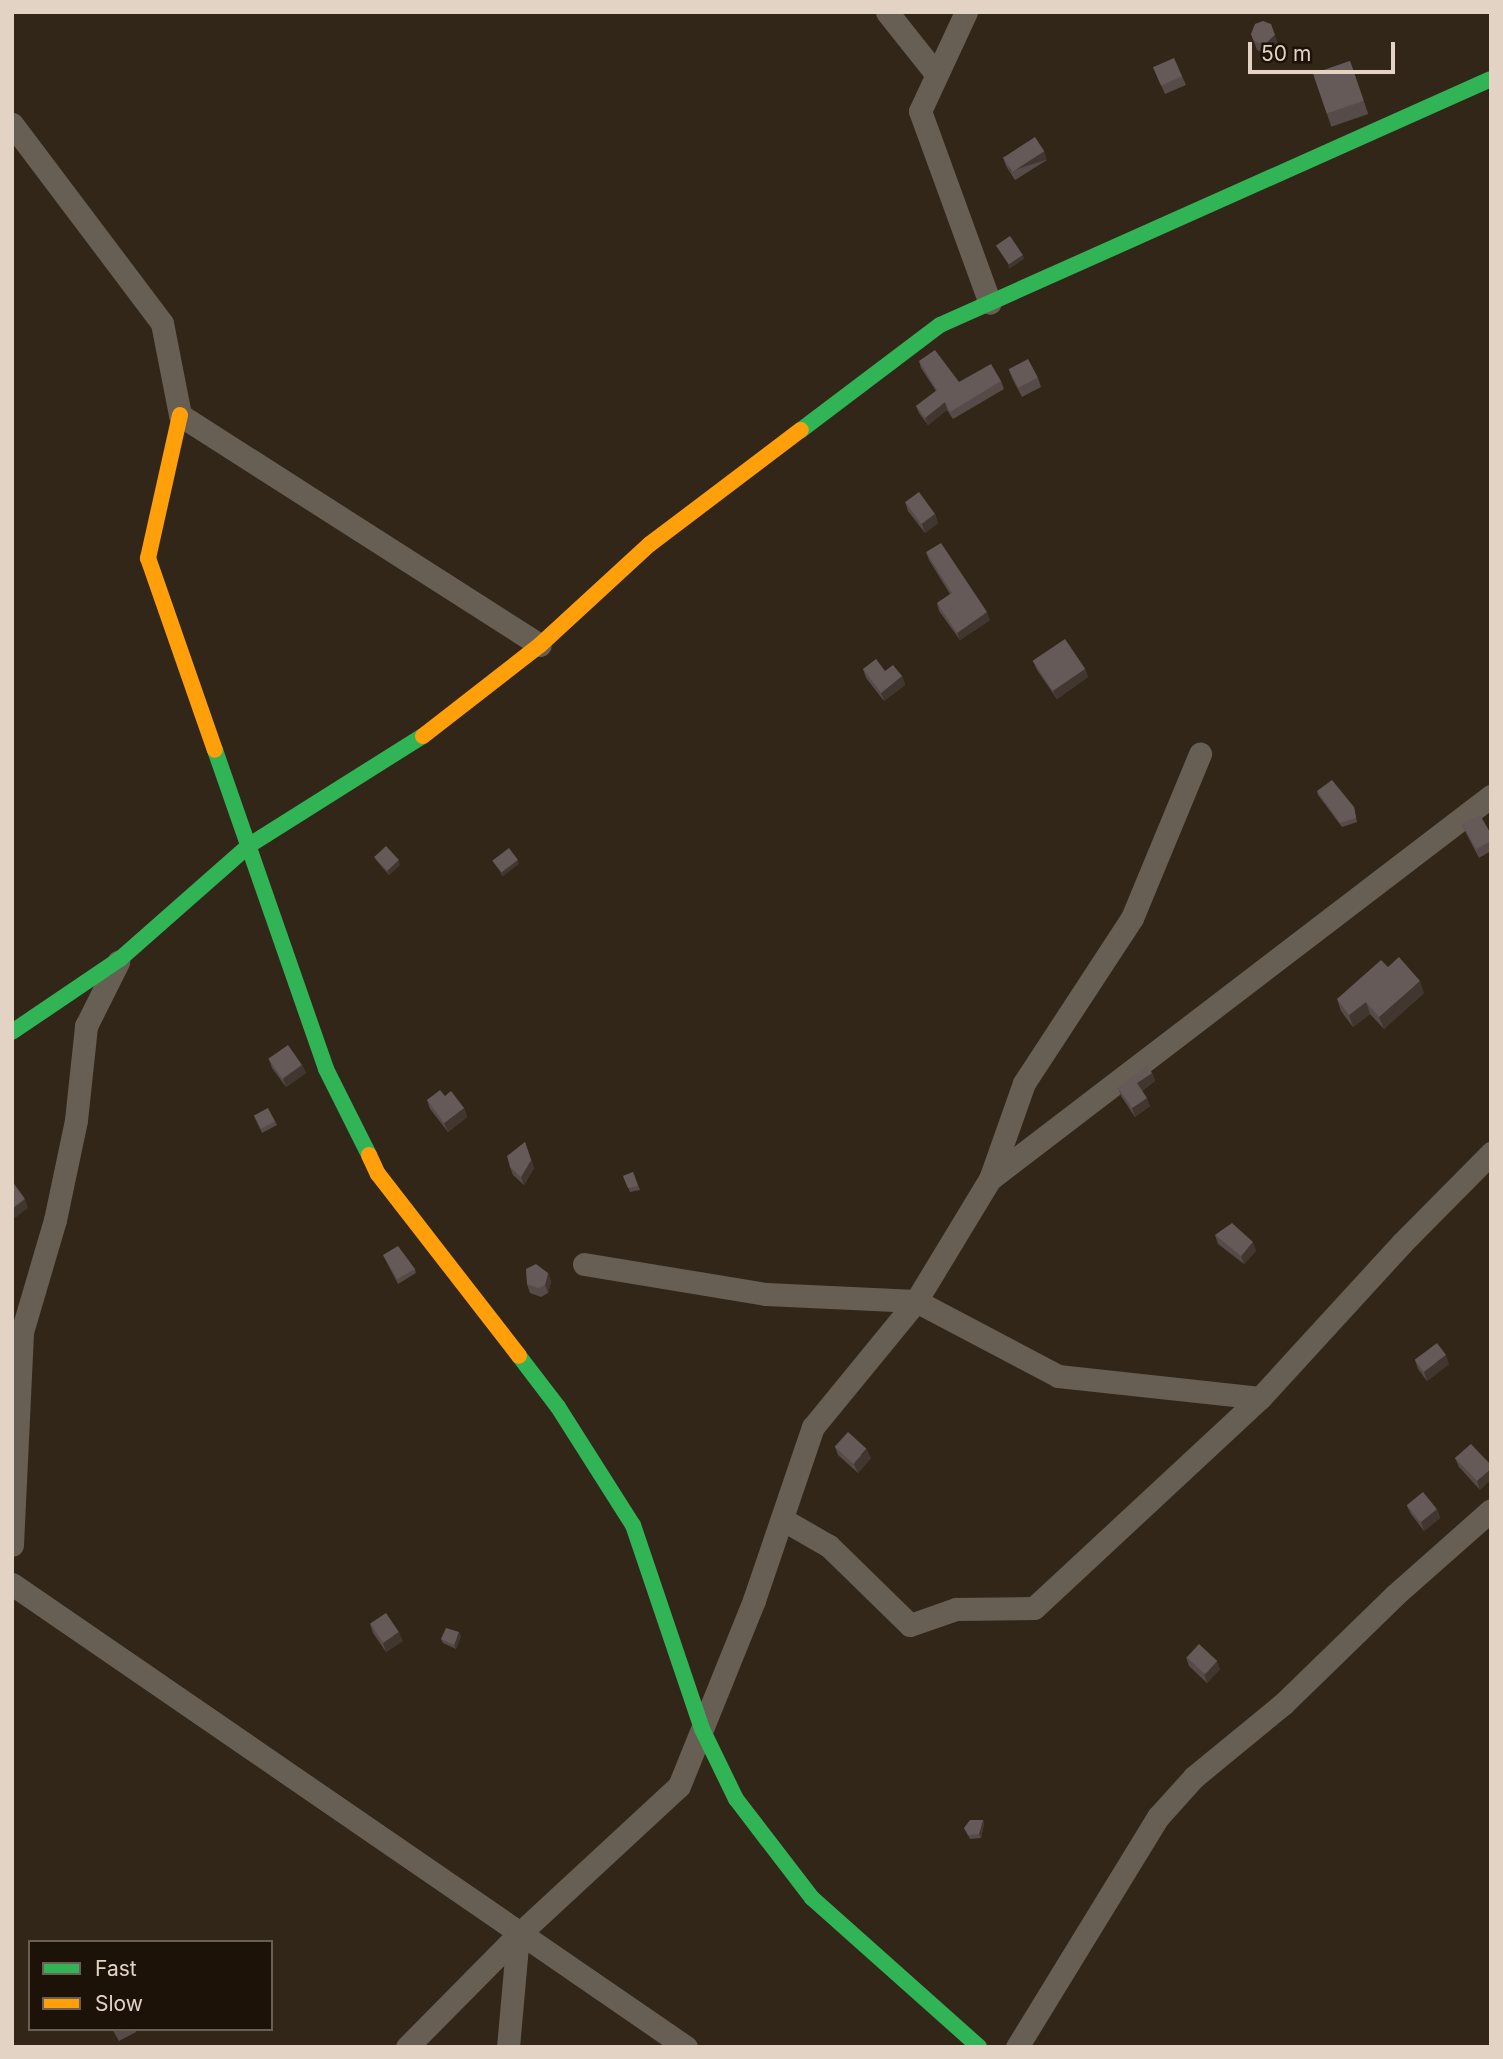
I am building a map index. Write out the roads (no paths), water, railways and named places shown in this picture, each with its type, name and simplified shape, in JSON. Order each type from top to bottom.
[{"type":"street","points":[[887,12],[937,75]]},
{"type":"street","points":[[966,12],[920,111],[990,303]]},
{"type":"street","points":[[12,1032],[120,959],[248,846],[428,733],[540,645],[650,544],[940,325],[1491,79]]},
{"type":"street","points":[[12,124],[162,323],[180,415],[148,558],[326,1069],[378,1174],[558,1406],[633,1525],[702,1729],[736,1799],[812,1898],[979,2047]]},
{"type":"street","points":[[180,415],[540,645]]},
{"type":"street","points":[[407,2047],[519,1935],[679,1786],[782,1519],[813,1427],[916,1301],[990,1179],[1024,1083],[1132,918],[1200,754]]},
{"type":"street","points":[[990,1179],[1491,796]]},
{"type":"street","points":[[12,1545],[22,1332],[55,1220],[76,1120],[86,1027],[120,959]]},
{"type":"street","points":[[782,1519],[829,1545],[910,1625],[956,1609],[1034,1608],[1260,1398],[1402,1243],[1491,1153]]},
{"type":"street","points":[[583,1265],[766,1294],[916,1301],[1058,1376],[1260,1398]]},
{"type":"street","points":[[1017,2047],[1158,1817],[1194,1777],[1283,1704],[1395,1595],[1491,1510]]},
{"type":"street","points":[[12,1584],[319,1792],[519,1935],[686,2047]]},
{"type":"street","points":[[508,2047],[519,1935]]}]
